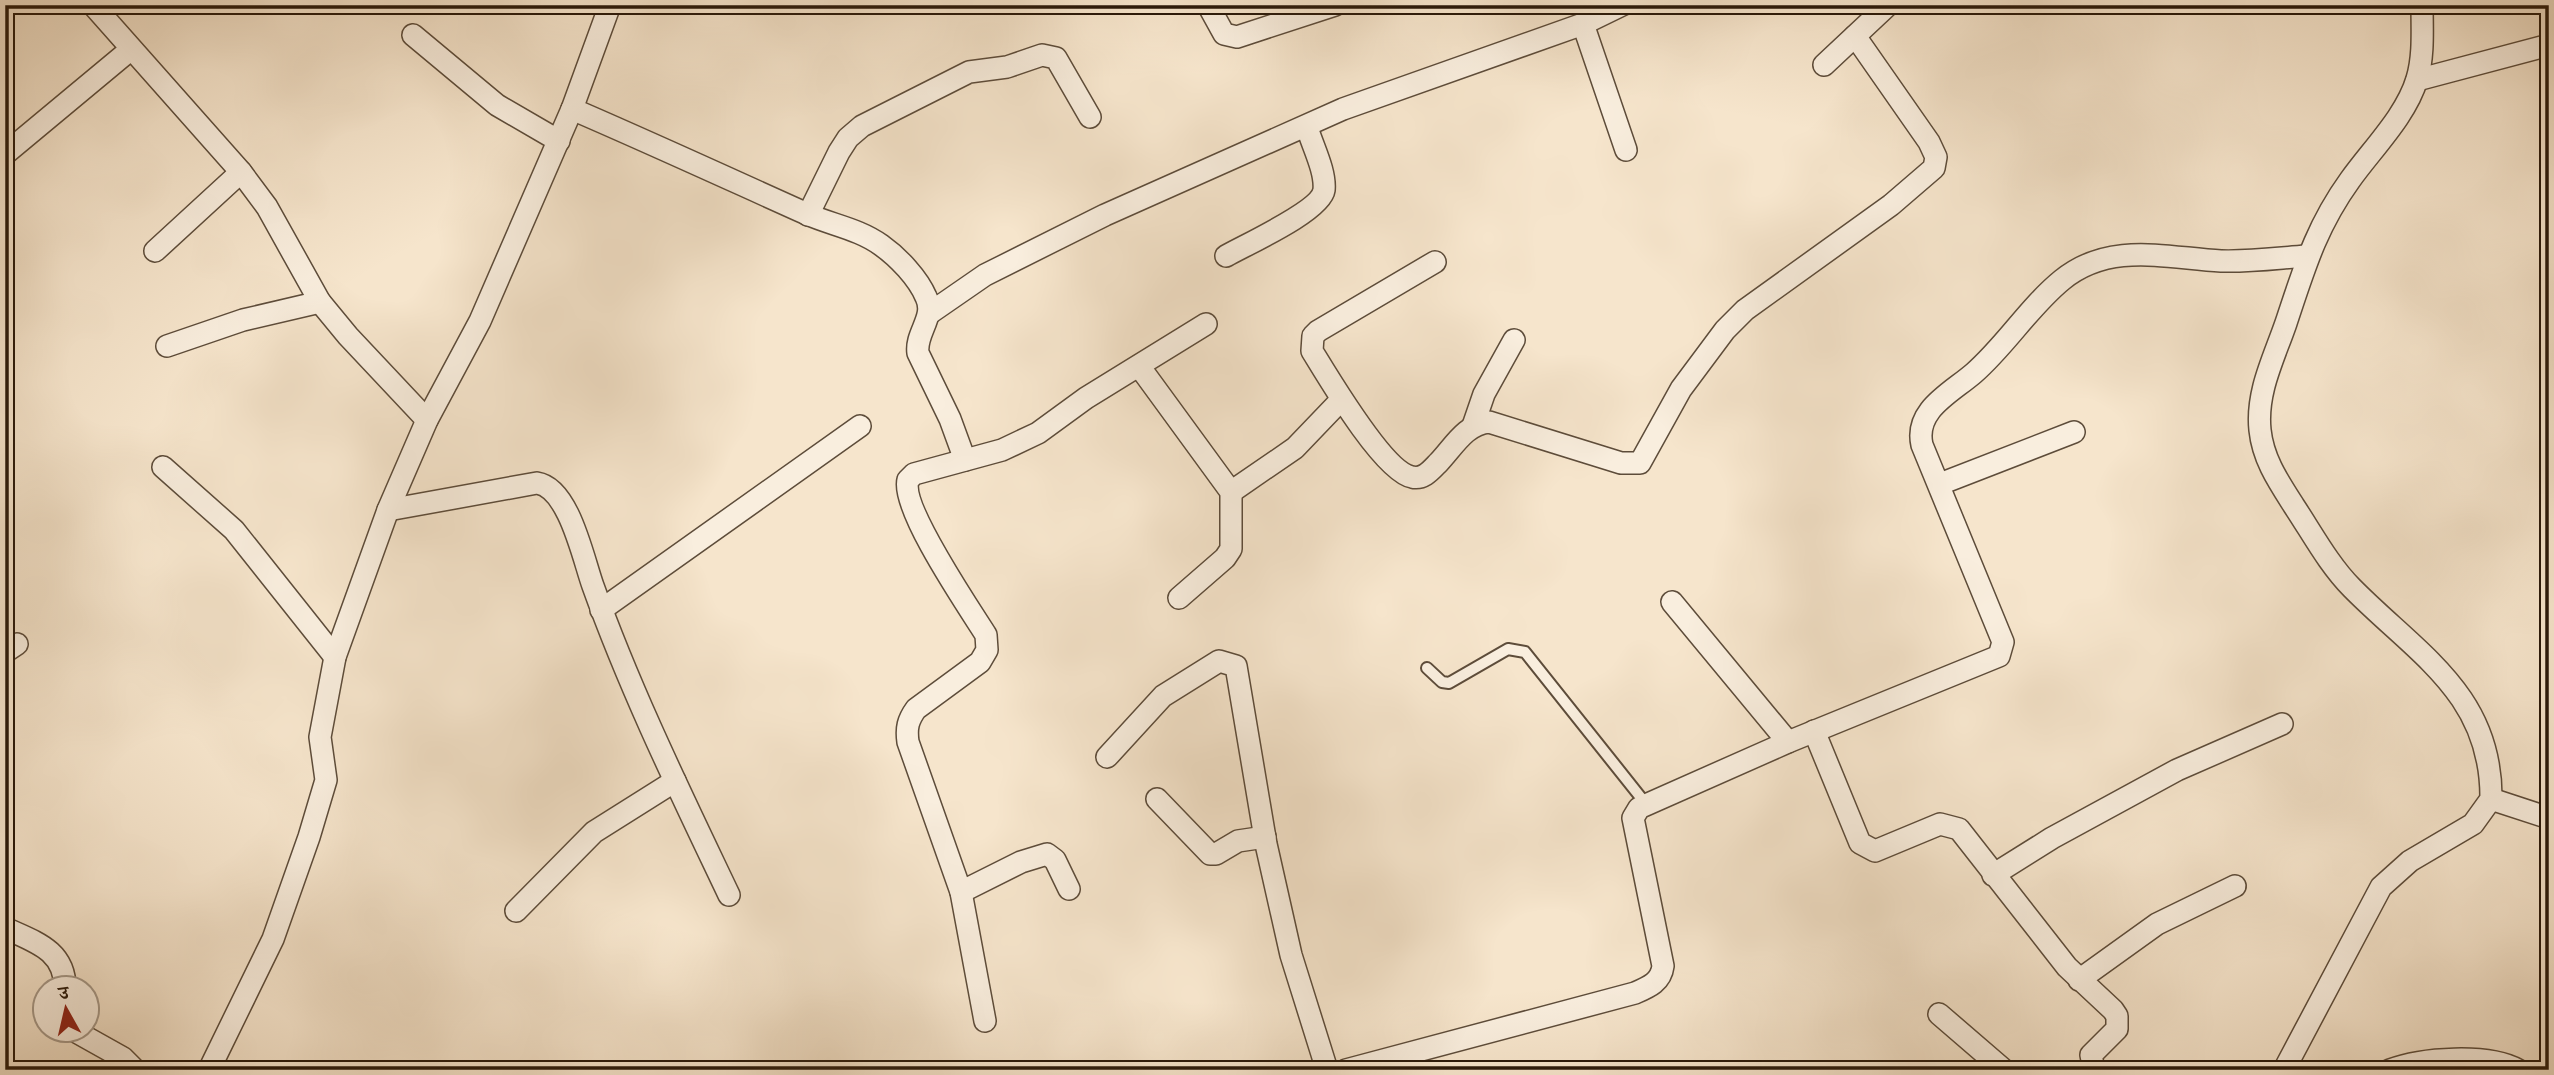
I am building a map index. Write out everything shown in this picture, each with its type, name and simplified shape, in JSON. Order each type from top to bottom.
[{"type":"street","points":[[93,5],[130,50],[241,172],[267,207],[320,302],[348,336],[428,420]]},
{"type":"street","points":[[209,1070],[273,939],[309,837],[326,780],[320,737],[335,657],[388,510],[428,420],[480,321],[559,141],[610,5]]},
{"type":"street","points":[[1208,5],[1224,34],[1237,37],[1335,5]]},
{"type":"street","points":[[965,460],[950,419],[918,353],[916,342],[930,313],[985,275],[1105,215],[1343,110],[1583,24],[1622,5]]},
{"type":"street","points":[[1824,65],[1888,5]]},
{"type":"street","points":[[2284,1070],[2381,887],[2410,861],[2473,824],[2491,799],[2488,757],[2480,730],[2468,705],[2433,661],[2350,586],[2271,470],[2263,449],[2259,403],[2306,256],[2322,220],[2399,112],[2417,80],[2422,5]]},
{"type":"street","points":[[1583,24],[1626,150]]},
{"type":"street","points":[[413,35],[497,105],[559,141]]},
{"type":"street","points":[[1435,262],[1313,336],[1312,351],[1341,400],[1395,467],[1411,477],[1420,478],[1478,423],[1496,424],[1621,463],[1640,463],[1681,389],[1725,330],[1745,310],[1891,205],[1934,168],[1936,157],[1929,142],[1854,36]]},
{"type":"street","points":[[2417,80],[2549,45]]},
{"type":"street","points":[[5,154],[130,50]]},
{"type":"street","points":[[808,215],[848,138],[862,126],[970,72],[1007,67],[1042,55],[1056,58],[1090,117]]},
{"type":"street","points":[[572,109],[766,193],[808,215],[855,231],[884,246],[926,297],[930,313]]},
{"type":"street","points":[[1226,256],[1307,210],[1321,197],[1323,179],[1307,127]]},
{"type":"street","points":[[155,251],[241,172]]},
{"type":"street","points":[[1346,1070],[1635,993],[1658,980],[1663,966],[1633,818],[1646,804],[1788,741],[1999,656],[2003,650],[2003,642],[1922,445],[1920,429],[1926,414],[1976,371],[2047,294],[2083,266],[2139,253],[2219,261],[2306,256]]},
{"type":"street","points":[[167,346],[243,320],[320,302]]},
{"type":"street","points":[[985,1021],[961,892],[908,742],[907,730],[908,719],[916,709],[980,662],[988,643],[986,635],[944,569],[907,495],[906,486],[914,474],[1002,450],[1038,433],[1206,324]]},
{"type":"street","points":[[1474,426],[1484,394],[1514,340]]},
{"type":"street","points":[[1139,366],[1231,492],[1231,549],[1225,558],[1179,598]]},
{"type":"street","points":[[1231,492],[1295,448],[1341,400]]},
{"type":"street","points":[[601,610],[860,426]]},
{"type":"street","points":[[1940,484],[2074,432]]},
{"type":"street","points":[[163,467],[234,530],[335,657]]},
{"type":"street","points":[[388,510],[527,485],[546,485],[561,499],[601,610],[675,781],[729,895]]},
{"type":"street","points":[[1672,602],[1788,741]]},
{"type":"street","points":[[1107,757],[1163,696],[1212,664],[1231,663],[1240,674],[1265,836],[1292,955],[1327,1070]]},
{"type":"street","points":[[1993,875],[2052,838],[2176,770],[2282,724]]},
{"type":"street","points":[[1814,731],[1860,843],[1875,851],[1926,829],[1949,825],[1965,836],[1993,875],[2079,980],[2113,1010],[2118,1022],[2117,1028],[2091,1055],[2090,1068]]},
{"type":"street","points":[[516,911],[594,832],[675,781]]},
{"type":"street","points":[[1157,799],[1210,853],[1216,854],[1238,841],[1265,836]]},
{"type":"street","points":[[2491,799],[2549,818]]},
{"type":"street","points":[[961,892],[1021,862],[1047,854],[1055,860],[1069,889]]},
{"type":"street","points":[[2079,980],[2157,924],[2235,886]]},
{"type":"street","points":[[5,928],[55,954],[61,962],[63,974]]},
{"type":"street","points":[[1939,1013],[2004,1070]]},
{"type":"street","points":[[98,1044],[123,1058],[135,1070]]},
{"type":"street","points":[[2390,1070],[2435,1059],[2494,1062],[2518,1070]]},
{"type":"lane","points":[[1427,668],[1442,682],[1449,683],[1508,649],[1525,652],[1646,804]]}]
